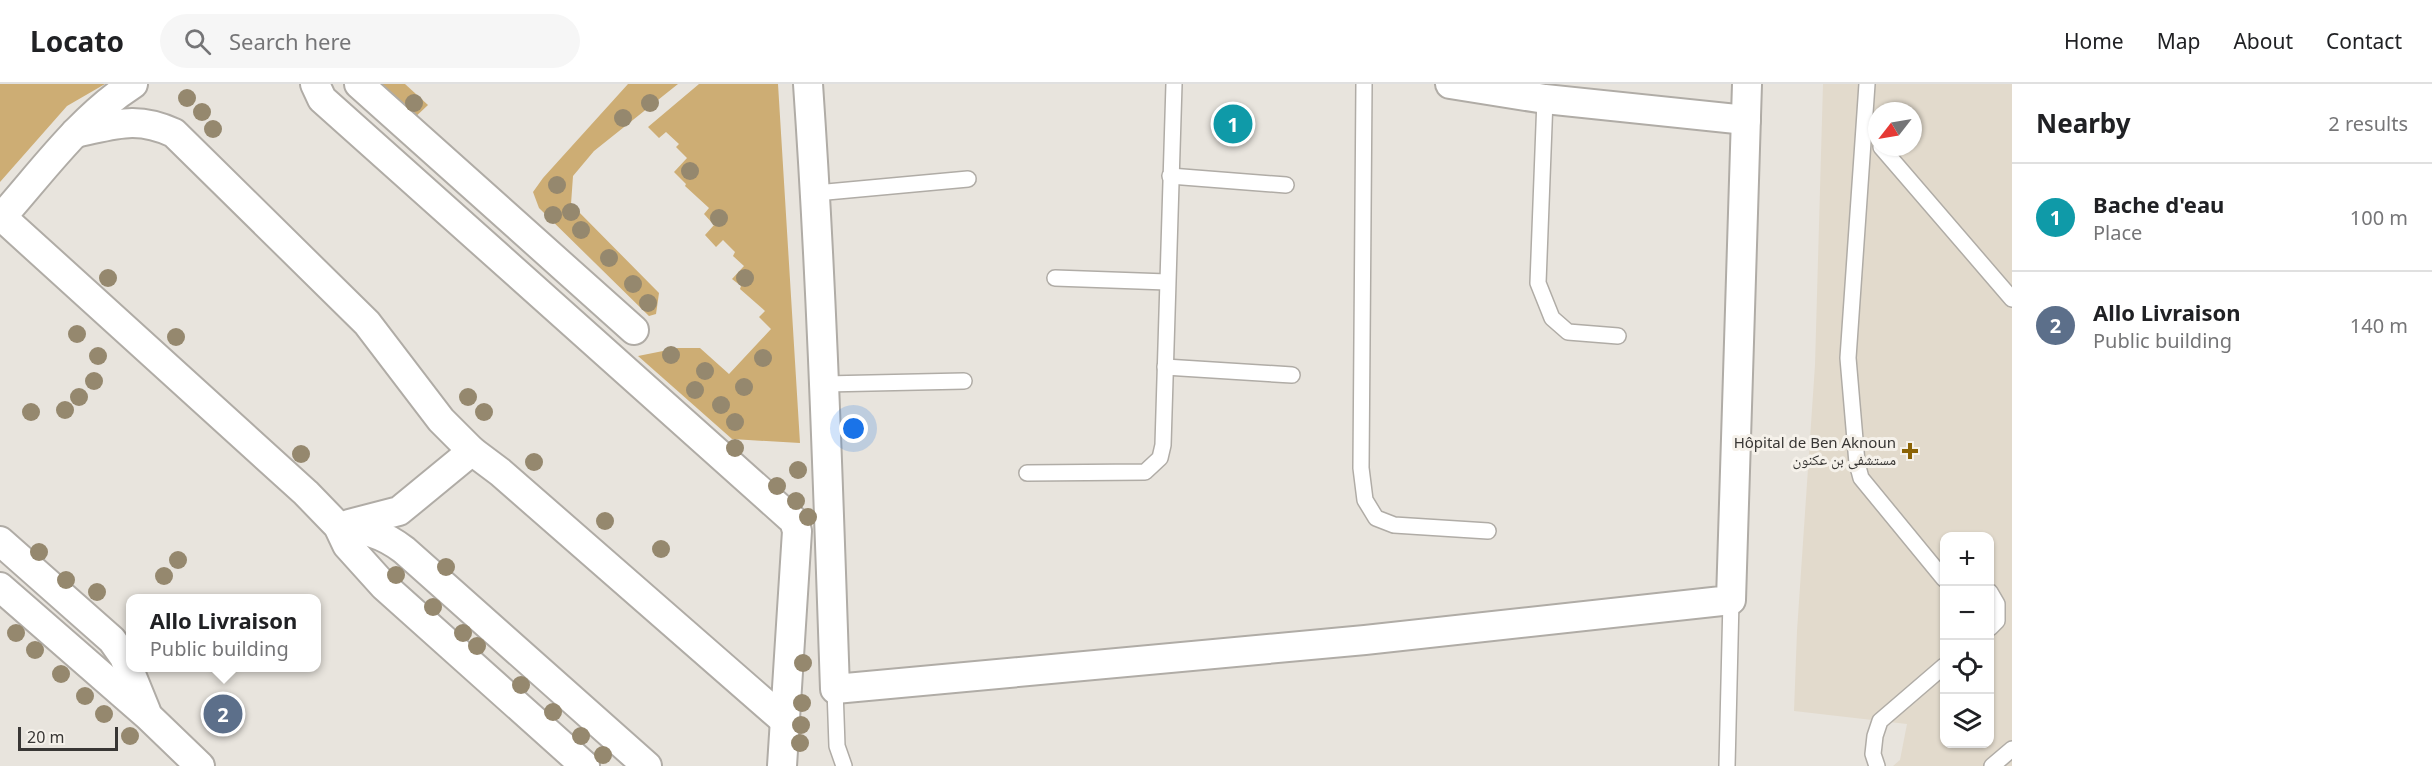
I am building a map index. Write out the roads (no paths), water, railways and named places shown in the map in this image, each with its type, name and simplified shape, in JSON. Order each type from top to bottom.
[{"type":"street","points":[[134,84],[111,100],[75,133],[1,218],[306,493],[338,526],[347,545],[384,586],[585,766]]},
{"type":"street","points":[[315,84],[322,99],[794,521],[797,531],[782,766]]},
{"type":"street","points":[[359,84],[634,330]]},
{"type":"street","points":[[808,84],[816,193],[825,384],[835,689],[1353,641],[1731,600],[1748,84]]},
{"type":"street","points":[[1450,84],[1545,99],[1746,120]]},
{"type":"street","points":[[75,133],[122,123],[141,122],[156,124],[174,133],[367,323],[441,420],[472,451],[500,472],[785,721]]},
{"type":"street","points":[[338,526],[399,511],[472,451]]},
{"type":"street","points":[[338,526],[386,537],[404,550],[647,766]]},
{"type":"street","points":[[0,541],[112,640],[126,662]]},
{"type":"street","points":[[0,587],[147,716],[200,766]]},
{"type":"street","points":[[130,672],[147,716]]},
{"type":"lane","points":[[1027,473],[1145,472],[1160,458],[1163,445],[1174,84]]},
{"type":"lane","points":[[1364,84],[1361,468],[1365,500],[1376,518],[1394,525],[1488,531]]},
{"type":"lane","points":[[1867,84],[1848,358],[1857,463],[1861,478],[1940,574]]},
{"type":"lane","points":[[1545,99],[1538,283],[1552,318],[1568,332],[1618,336]]},
{"type":"lane","points":[[1864,127],[1868,132]]},
{"type":"lane","points":[[1889,156],[2012,299]]},
{"type":"lane","points":[[1170,176],[1286,185]]},
{"type":"lane","points":[[816,193],[968,179]]},
{"type":"lane","points":[[1055,278],[1167,282]]},
{"type":"lane","points":[[1165,367],[1292,375]]},
{"type":"lane","points":[[825,384],[964,381]]},
{"type":"lane","points":[[1726,766],[1731,600]]},
{"type":"lane","points":[[1994,600],[1997,604],[1997,621],[1994,624]]},
{"type":"lane","points":[[1877,766],[1873,754],[1875,736],[1880,722],[1940,670]]},
{"type":"lane","points":[[835,689],[838,766]]},
{"type":"lane","points":[[837,746],[844,766]]},
{"type":"lane","points":[[1992,766],[2012,749]]},
{"type":"place","name":"Bache d'eau","points":[[1233,124]]},
{"type":"place","name":"Hôpital de Ben Aknoun مستشفى بن عكنون","points":[[1910,451]]},
{"type":"place","name":"Allo Livraison","points":[[223,714]]}]
